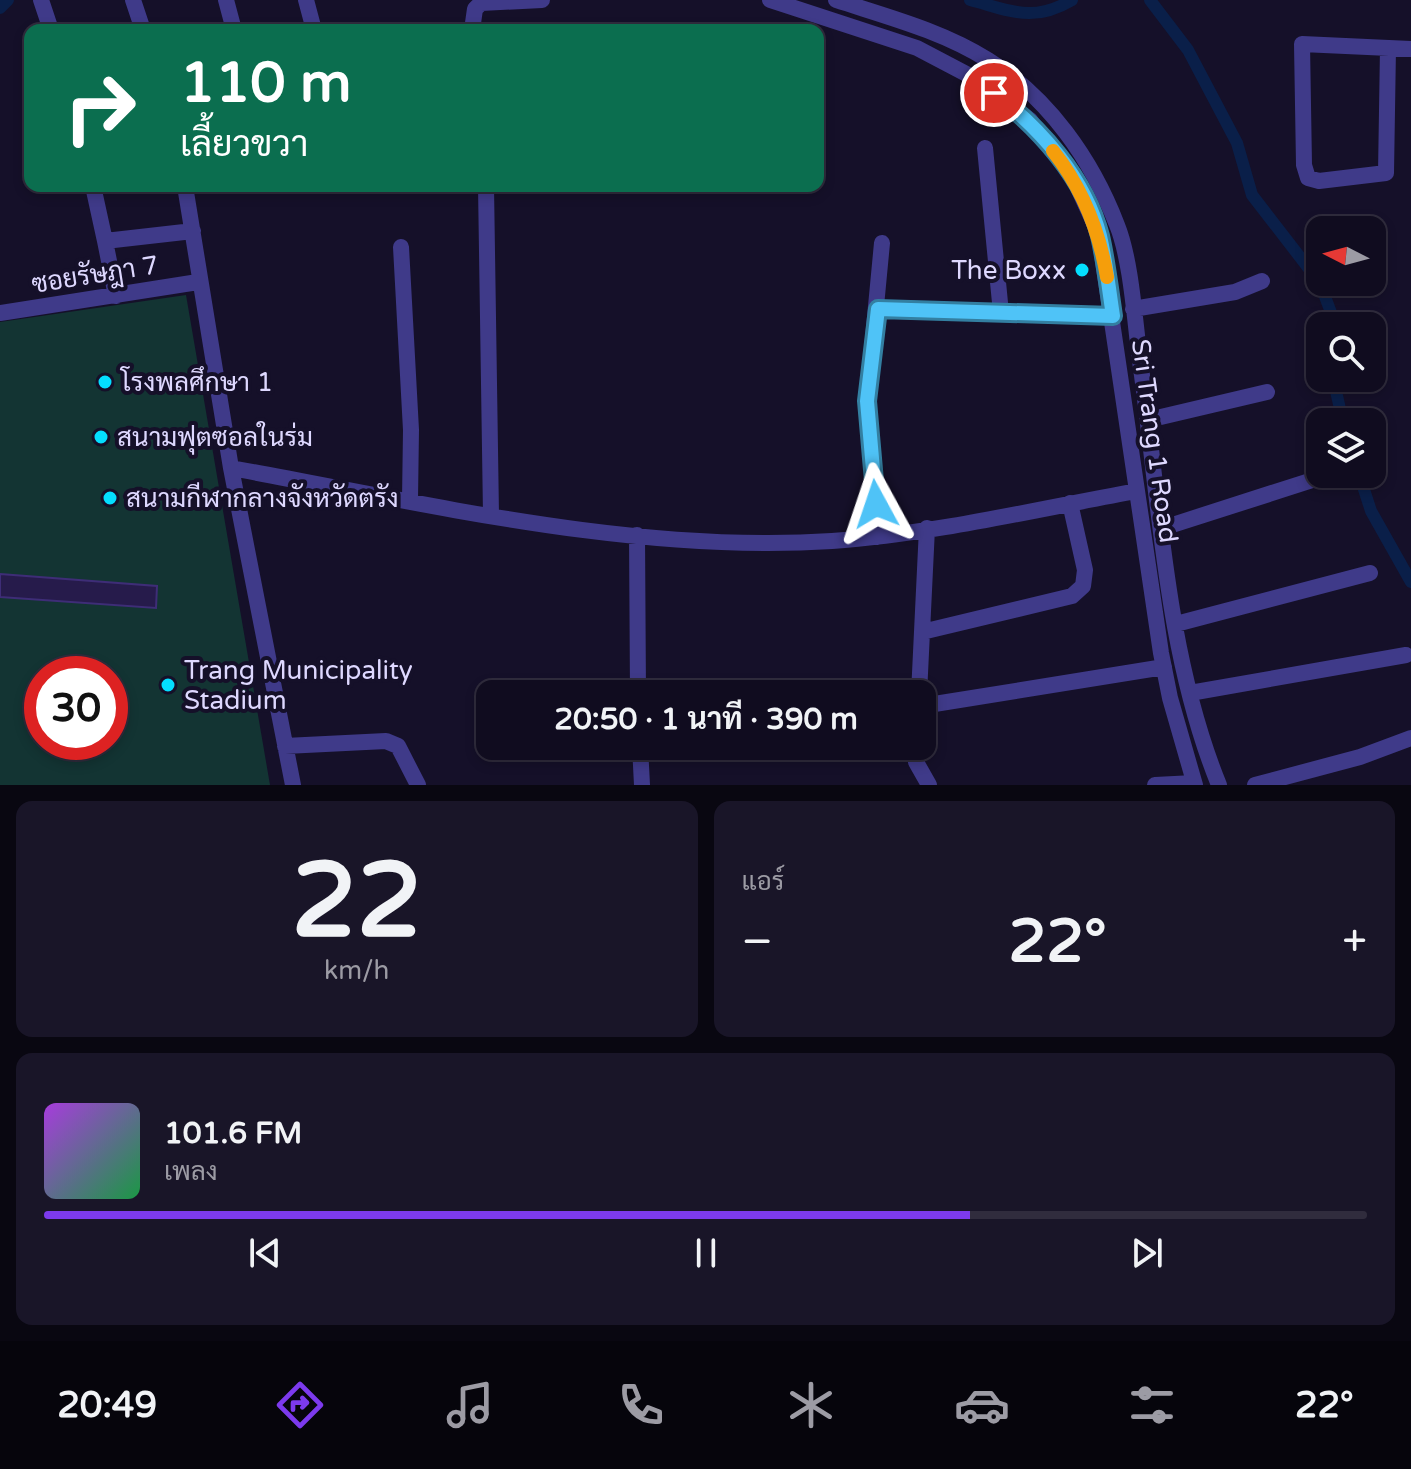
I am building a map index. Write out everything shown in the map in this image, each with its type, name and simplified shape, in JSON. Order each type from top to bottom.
[{"type":"street","points":[[41,0],[49,24]]},
{"type":"street","points":[[133,0],[141,24]]},
{"type":"street","points":[[226,0],[232,24]]},
{"type":"street","points":[[306,0],[312,24]]},
{"type":"street","points":[[473,24],[475,9],[481,3],[542,0]]},
{"type":"street","name":"Sri Trang 1 Road","points":[[770,0],[917,48],[976,79],[1030,120],[1072,175],[1099,234],[1164,667],[1195,784]]},
{"type":"street","name":"Sri Trang 1 Road","points":[[836,0],[926,29],[989,61],[1044,106],[1090,164],[1119,228],[1176,624],[1190,693],[1219,785]]},
{"type":"street","points":[[1388,48],[1386,173],[1319,181],[1308,178],[1304,165],[1302,44],[1411,49]]},
{"type":"street","points":[[985,148],[1001,313]]},
{"type":"street","points":[[94,192],[116,296]]},
{"type":"street","points":[[186,192],[198,282],[231,468],[293,785]]},
{"type":"street","points":[[486,192],[491,515]]},
{"type":"street","points":[[105,241],[193,231]]},
{"type":"street","points":[[877,537],[867,401],[882,243]]},
{"type":"street","points":[[401,247],[411,430],[410,499]]},
{"type":"street","points":[[1133,309],[1235,292],[1262,281]]},
{"type":"street","name":"ซอยรัษฎา 7","points":[[0,313],[198,282]]},
{"type":"street","points":[[878,309],[1113,316]]},
{"type":"street","points":[[1148,420],[1267,392]]},
{"type":"street","points":[[231,468],[491,515],[637,535],[743,542],[877,537],[1137,491]]},
{"type":"street","points":[[1163,528],[1306,482]]},
{"type":"street","points":[[922,632],[1072,596],[1083,586],[1085,570],[1070,503]]},
{"type":"street","points":[[920,680],[927,528]]},
{"type":"street","points":[[637,535],[638,680]]},
{"type":"street","points":[[1176,624],[1370,573]]},
{"type":"street","points":[[1190,693],[1406,655]]},
{"type":"street","points":[[936,704],[1164,667]]},
{"type":"street","points":[[1255,785],[1360,757],[1411,738]]},
{"type":"street","points":[[285,746],[386,741],[398,746],[418,785]]},
{"type":"street","points":[[641,760],[642,785]]},
{"type":"street","points":[[916,760],[929,785]]},
{"type":"street","points":[[1155,785],[1195,784]]},
{"type":"green space","name":"สนามกีฬากลางจังหวัดตรัง","points":[[186,295],[270,785],[0,785],[0,322]]},
{"type":"building","points":[[0,574],[157,586],[156,608],[0,597]]},
{"type":"waterway","points":[[0,8],[8,0]]},
{"type":"waterway","points":[[970,0],[1022,13],[1046,11],[1072,0]]},
{"type":"waterway","points":[[1150,0],[1188,50],[1237,143],[1252,195],[1320,283],[1331,312]]},
{"type":"waterway","points":[[1336,392],[1340,408]]},
{"type":"waterway","points":[[1364,488],[1371,511],[1411,582]]},
{"type":"slow traffic","points":[[1053,151],[1072,175],[1099,234],[1107,277]]},
{"type":"place","name":"The Boxx","points":[[1082,270]]},
{"type":"place","name":"โรงพลศึกษา 1","points":[[105,382]]},
{"type":"place","name":"สนามฟุตซอลในร่ม","points":[[101,437]]},
{"type":"place","name":"สนามกีฬากลางจังหวัดตรัง","points":[[110,498]]},
{"type":"place","name":"Trang Municipality Stadium","points":[[168,685]]},
{"type":"route","points":[[876,504],[867,401],[878,309],[1113,316],[1099,234],[1072,175],[1030,120],[994,93]]}]
